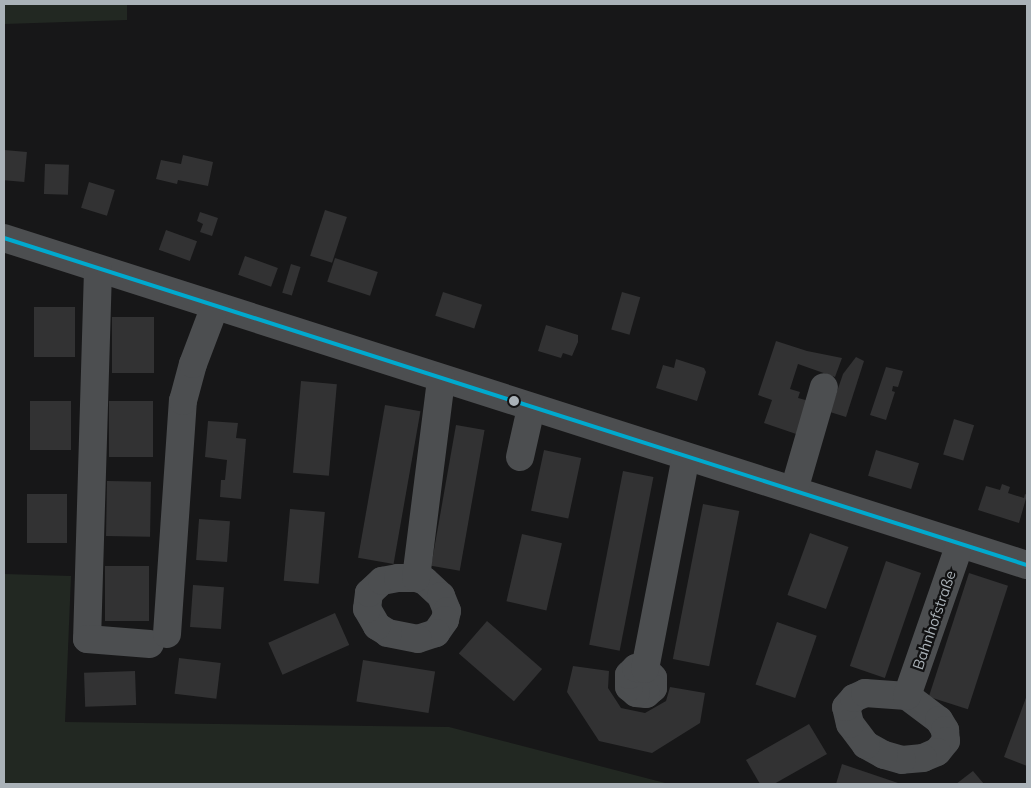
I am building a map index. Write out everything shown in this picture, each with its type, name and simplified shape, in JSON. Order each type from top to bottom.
[{"type":"street","points":[[4,238],[98,270],[531,408],[1027,564]]},
{"type":"street","points":[[98,270],[87,639],[158,639],[183,401],[193,364],[215,306]]},
{"type":"street","points":[[416,578],[441,379]]},
{"type":"street","points":[[794,490],[824,387]]},
{"type":"street","points":[[520,457],[531,408]]},
{"type":"street","points":[[644,670],[686,456]]},
{"type":"street","name":"Bahnhofstraße","points":[[907,696],[960,544]]},
{"type":"shaded area","points":[[4,4],[127,4],[127,20],[4,24]]},
{"type":"shaded area","points":[[4,574],[71,576],[65,722],[449,727],[669,784],[4,784]]},
{"type":"building","points":[[4,150],[27,152],[24,182],[4,180]]},
{"type":"building","points":[[183,155],[213,162],[208,186],[178,180],[177,184],[156,179],[161,160],[181,164]]},
{"type":"building","points":[[45,164],[69,165],[68,195],[44,194]]},
{"type":"building","points":[[89,182],[115,190],[107,216],[81,208]]},
{"type":"building","points":[[325,210],[347,217],[332,263],[310,256]]},
{"type":"building","points":[[200,212],[218,218],[212,236],[200,232],[203,224],[197,221]]},
{"type":"building","points":[[166,230],[197,241],[190,261],[159,250]]},
{"type":"building","points":[[245,256],[278,268],[271,287],[238,275]]},
{"type":"building","points":[[335,258],[378,272],[370,296],[327,282]]},
{"type":"building","points":[[291,264],[301,267],[292,296],[282,293]]},
{"type":"building","points":[[443,292],[482,305],[474,328],[435,316]]},
{"type":"building","points":[[622,292],[640,297],[630,335],[611,329]]},
{"type":"building","points":[[34,307],[75,307],[75,357],[34,357]]},
{"type":"building","points":[[112,317],[154,317],[154,373],[112,373]]},
{"type":"building","points":[[546,325],[578,335],[578,342],[572,356],[563,353],[561,358],[538,351]]},
{"type":"building","points":[[776,341],[807,351],[842,358],[835,377],[798,364],[790,389],[800,392],[798,398],[813,402],[802,436],[764,423],[772,400],[758,395]]},
{"type":"building","points":[[856,357],[864,361],[846,417],[830,412],[843,374]]},
{"type":"building","points":[[676,359],[704,368],[706,372],[697,401],[656,388],[663,365],[674,368]]},
{"type":"building","points":[[886,367],[903,371],[898,387],[893,386],[892,391],[895,392],[886,420],[870,415]]},
{"type":"building","points":[[301,381],[337,384],[329,476],[293,473]]},
{"type":"building","points":[[30,401],[71,401],[71,450],[30,450]]},
{"type":"building","points":[[109,401],[153,401],[153,457],[109,457]]},
{"type":"building","points":[[385,405],[420,411],[394,564],[358,558]]},
{"type":"building","points":[[954,419],[974,425],[963,461],[943,454]]},
{"type":"building","points":[[208,421],[238,423],[236,438],[246,439],[241,499],[220,497],[221,480],[225,480],[227,460],[205,457]]},
{"type":"building","points":[[456,425],[485,430],[460,571],[431,566]]},
{"type":"building","points":[[544,450],[581,458],[568,519],[531,511]]},
{"type":"building","points":[[876,450],[919,463],[911,489],[868,476]]},
{"type":"building","points":[[623,471],[653,477],[620,651],[589,645]]},
{"type":"building","points":[[107,481],[151,482],[150,537],[106,536]]},
{"type":"building","points":[[1002,484],[1010,487],[1008,493],[1024,498],[1025,494],[1027,495],[1019,523],[978,510],[986,486],[1000,490]]},
{"type":"building","points":[[27,494],[67,494],[67,543],[27,543]]},
{"type":"building","points":[[703,504],[739,511],[709,666],[673,659]]},
{"type":"building","points":[[290,509],[325,512],[319,584],[284,581]]},
{"type":"building","points":[[199,519],[230,521],[227,562],[196,560]]},
{"type":"building","points":[[810,533],[849,547],[826,609],[787,595]]},
{"type":"building","points":[[522,534],[562,543],[546,610],[506,601]]},
{"type":"building","points":[[886,561],[921,573],[885,678],[850,666]]},
{"type":"building","points":[[105,566],[149,566],[149,621],[105,621]]},
{"type":"building","points":[[969,573],[1008,586],[968,709],[929,697]]},
{"type":"building","points":[[193,585],[224,587],[221,629],[190,627]]},
{"type":"building","points":[[335,613],[349,645],[283,675],[268,643]]},
{"type":"building","points":[[487,621],[542,669],[514,701],[459,653]]},
{"type":"building","points":[[777,622],[817,636],[795,698],[756,684]]},
{"type":"building","points":[[179,658],[221,663],[216,699],[175,694]]},
{"type":"building","points":[[363,660],[435,671],[429,713],[356,701]]},
{"type":"building","points":[[573,666],[609,671],[608,688],[621,708],[645,713],[666,701],[670,687],[705,693],[700,723],[652,753],[599,741],[567,692]]},
{"type":"building","points":[[135,671],[136,705],[85,707],[84,673]]},
{"type":"building","points":[[1027,695],[1027,766],[1004,757]]},
{"type":"building","points":[[809,724],[827,754],[774,784],[760,784],[746,760]]},
{"type":"building","points":[[842,764],[901,784],[836,784]]},
{"type":"building","points":[[973,771],[984,784],[956,784]]},
{"type":"transit line","points":[[4,238],[1027,565]]}]
